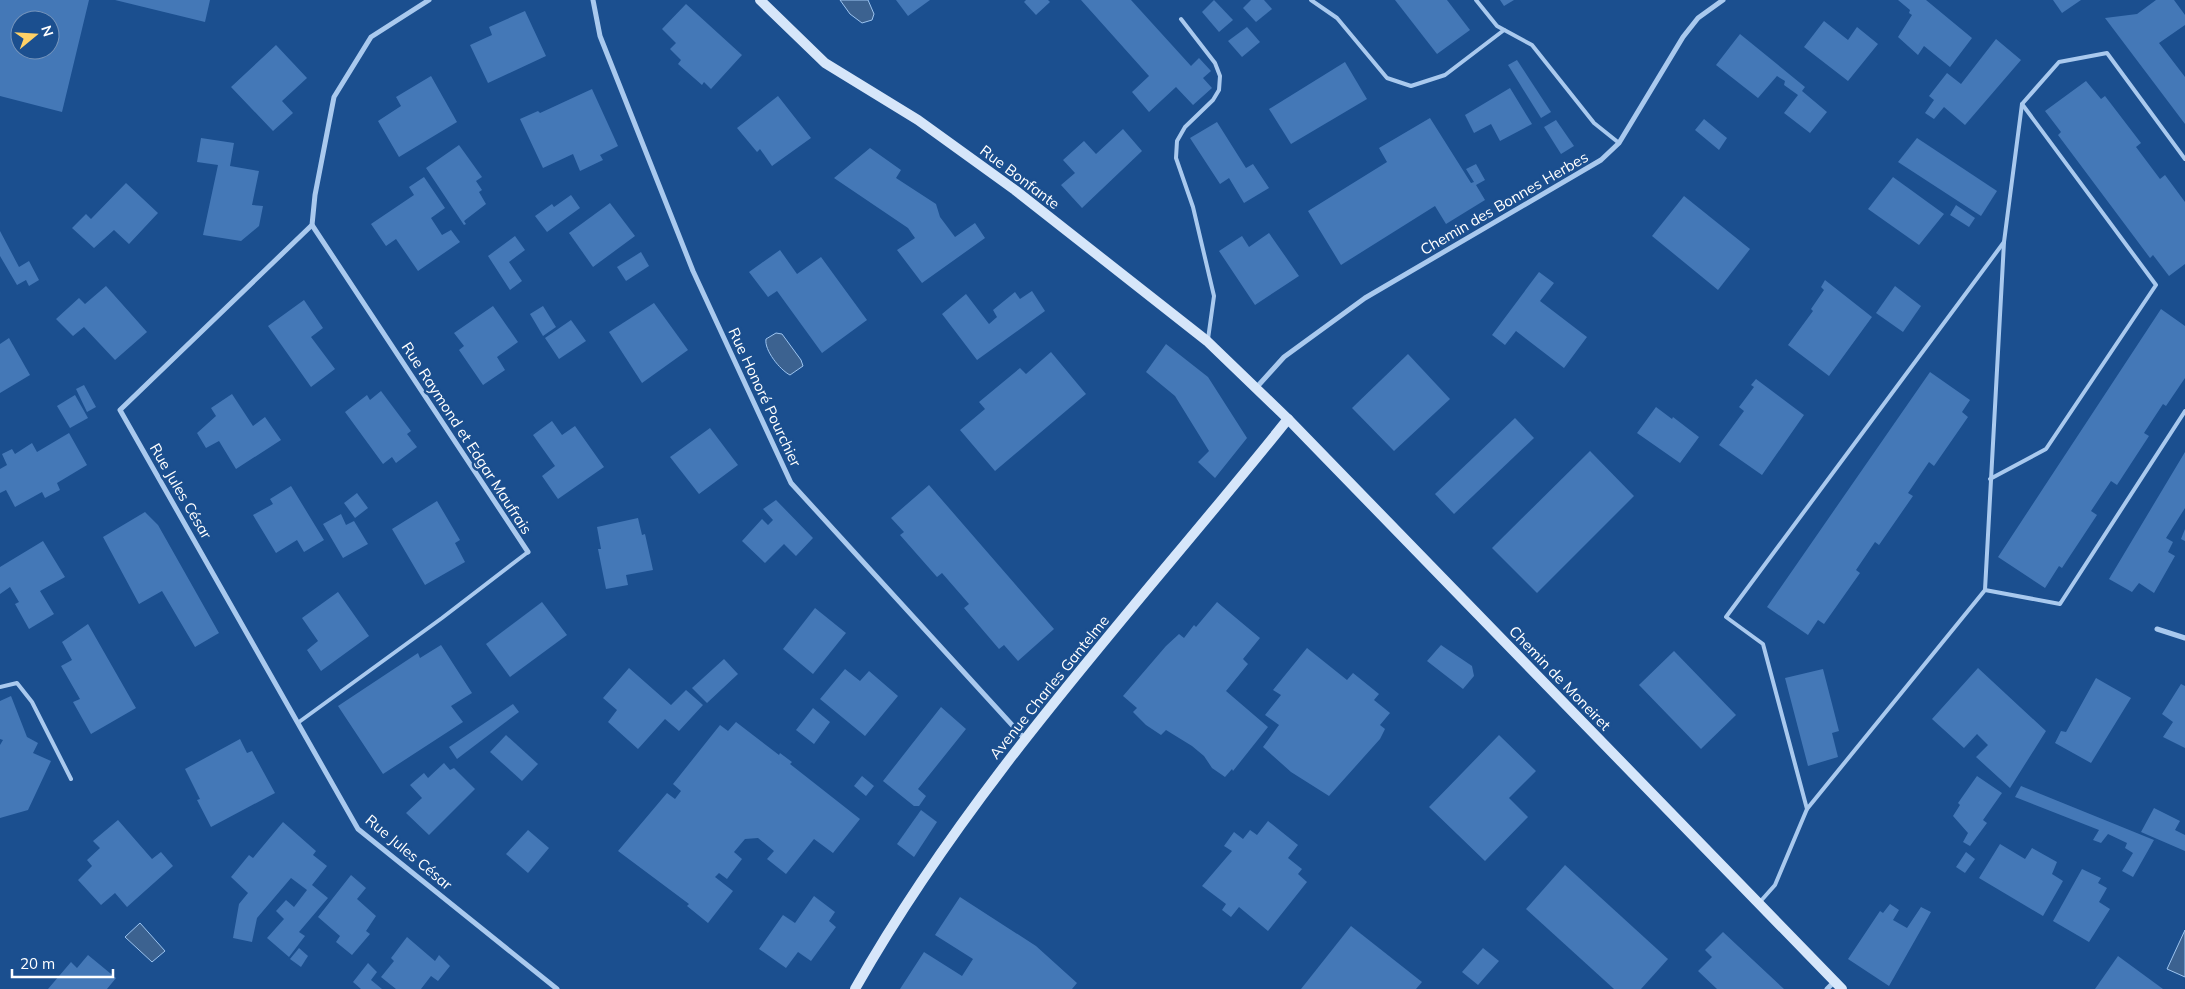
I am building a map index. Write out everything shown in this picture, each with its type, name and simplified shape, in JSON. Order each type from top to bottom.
[{"type":"main road","name":"Rue Bonfante","points":[[760,0],[825,62],[918,120],[1015,190],[1207,341],[1256,388]]},
{"type":"main road","name":"Chemin de Moneiret","points":[[1256,388],[1758,903],[1834,987]]},
{"type":"main road","name":"Avenue Charles Gantelme","points":[[855,989],[942,851],[1024,738],[1288,419]]},
{"type":"street","points":[[312,225],[315,194],[334,97],[371,37],[429,0]]},
{"type":"street","name":"Rue Honoré Pourchier","points":[[594,0],[600,36],[693,271],[791,483],[1024,738]]},
{"type":"street","name":"Chemin des Bonnes Herbes","points":[[1256,388],[1284,357],[1365,298],[1601,160],[1619,142],[1683,37],[1698,18],[1724,0]]},
{"type":"street","name":"Rue Raymond et Edgar Maufrais","points":[[312,225],[528,552]]},
{"type":"street","name":"Rue Jules César","points":[[312,225],[120,410],[299,722],[358,829],[557,989]]},
{"type":"street","points":[[2157,629],[2185,638]]},
{"type":"lane","points":[[1311,0],[1337,18],[1386,78],[1411,86],[1445,75],[1504,30]]},
{"type":"lane","points":[[1476,0],[1497,26],[1532,45],[1594,123],[1619,142]]},
{"type":"lane","points":[[1181,19],[1215,63],[1220,76],[1219,90],[1185,128],[1177,141],[1176,158],[1194,207],[1214,296],[1207,341]]},
{"type":"lane","points":[[1758,903],[1775,885],[1807,809],[1985,590],[2004,242],[2022,104],[2059,62],[2107,53],[2185,159]]},
{"type":"lane","points":[[1990,479],[2046,449],[2156,285],[2022,104]]},
{"type":"lane","points":[[1807,809],[1763,644],[1726,617],[2004,242]]},
{"type":"lane","points":[[1985,590],[2060,604],[2185,412]]},
{"type":"lane","name":"Rue Raymond et Edgar Maufrais","points":[[299,722],[442,618],[528,552]]},
{"type":"lane","points":[[0,687],[17,683],[32,702],[71,779]]},
{"type":"water","points":[[840,0],[868,0],[874,14],[872,20],[862,23],[850,14]]},
{"type":"water","points":[[776,333],[782,334],[801,360],[803,366],[790,375],[777,364],[770,354],[766,343],[766,339]]},
{"type":"water","points":[[140,923],[165,951],[152,962],[125,937]]},
{"type":"water","points":[[2185,930],[2185,977],[2167,969]]},
{"type":"building","points":[[0,0],[89,0],[62,112],[0,96]]},
{"type":"building","points":[[115,0],[210,0],[205,22]]},
{"type":"building","points":[[896,0],[930,0],[908,16]]},
{"type":"building","points":[[1026,0],[1048,0],[1050,2],[1036,15],[1024,2]]},
{"type":"building","points":[[1081,0],[1131,0],[1191,66],[1199,58],[1211,71],[1203,78],[1212,88],[1193,105],[1176,87],[1149,112],[1132,92],[1149,76]]},
{"type":"building","points":[[1214,0],[1233,20],[1219,32],[1202,12]]},
{"type":"building","points":[[1251,0],[1264,0],[1272,9],[1256,22],[1243,8]]},
{"type":"building","points":[[1395,0],[1447,0],[1470,30],[1437,54]]},
{"type":"building","points":[[1500,0],[1514,0],[1504,6]]},
{"type":"building","points":[[1898,0],[1926,0],[1972,38],[1950,67],[1924,46],[1918,55],[1898,37],[1912,15],[1909,13],[1910,10]]},
{"type":"building","points":[[2053,0],[2081,0],[2062,13]]},
{"type":"building","points":[[2156,0],[2174,0],[2185,15],[2185,25],[2159,43],[2185,77],[2185,124],[2105,18],[2137,14]]},
{"type":"building","points":[[686,4],[742,55],[711,89],[704,82],[702,85],[678,64],[681,60],[670,49],[676,43],[662,29]]},
{"type":"building","points":[[525,11],[546,56],[488,83],[470,45],[492,35],[489,27]]},
{"type":"building","points":[[1824,21],[1848,40],[1857,27],[1878,44],[1848,81],[1804,47]]},
{"type":"building","points":[[1247,27],[1260,42],[1242,57],[1228,41]]},
{"type":"building","points":[[1740,34],[1805,87],[1802,91],[1827,112],[1810,133],[1784,113],[1798,95],[1784,85],[1785,81],[1777,76],[1758,98],[1716,65]]},
{"type":"building","points":[[1996,39],[2021,60],[1965,125],[1944,107],[1934,119],[1925,113],[1934,100],[1929,96],[1947,73],[1961,84]]},
{"type":"building","points":[[276,45],[307,78],[282,101],[293,113],[273,131],[231,87]]},
{"type":"building","points":[[1517,60],[1551,112],[1541,118],[1508,65]]},
{"type":"building","points":[[1345,62],[1367,99],[1291,144],[1269,109]]},
{"type":"building","points":[[431,76],[457,122],[399,157],[378,121],[401,106],[396,97]]},
{"type":"building","points":[[2086,81],[2101,99],[2105,96],[2141,143],[2136,147],[2160,179],[2165,175],[2185,202],[2185,264],[2169,276],[2153,255],[2150,258],[2058,135],[2061,132],[2045,111]]},
{"type":"building","points":[[1510,88],[1532,124],[1500,141],[1491,124],[1474,133],[1465,115]]},
{"type":"building","points":[[592,89],[618,146],[600,155],[603,160],[580,171],[573,154],[543,168],[520,119],[538,111],[540,113]]},
{"type":"building","points":[[778,96],[811,138],[772,166],[760,149],[757,152],[737,128]]},
{"type":"building","points":[[1430,118],[1471,183],[1474,182],[1466,169],[1476,164],[1485,180],[1476,185],[1485,200],[1446,224],[1435,206],[1341,265],[1308,211],[1387,162],[1379,148]]},
{"type":"building","points":[[1704,119],[1727,138],[1719,150],[1695,130]]},
{"type":"building","points":[[1556,120],[1574,146],[1561,154],[1544,127]]},
{"type":"building","points":[[1217,122],[1246,168],[1253,164],[1269,188],[1244,203],[1229,178],[1220,184],[1190,138]]},
{"type":"building","points":[[1123,129],[1142,151],[1082,208],[1061,185],[1075,173],[1063,160],[1084,141],[1096,154]]},
{"type":"building","points":[[201,138],[234,143],[230,166],[259,171],[252,205],[263,206],[259,226],[241,241],[203,235],[218,165],[197,162]]},
{"type":"building","points":[[1917,138],[1997,191],[1981,216],[1898,162]]},
{"type":"building","points":[[459,145],[482,177],[476,181],[482,190],[479,192],[486,204],[464,221],[466,224],[464,225],[426,168]]},
{"type":"building","points":[[870,148],[901,170],[896,178],[936,204],[940,217],[955,237],[975,223],[985,238],[922,283],[897,250],[915,238],[908,228],[834,178]]},
{"type":"building","points":[[424,177],[445,208],[431,218],[442,235],[451,230],[460,242],[418,271],[396,239],[386,246],[371,224],[414,195],[409,187]]},
{"type":"building","points":[[1893,177],[1944,214],[1919,245],[1868,209]]},
{"type":"building","points":[[126,183],[158,213],[129,244],[114,230],[94,248],[72,228],[86,214],[91,219]]},
{"type":"building","points":[[571,195],[580,208],[547,232],[535,216],[552,204],[554,207]]},
{"type":"building","points":[[1684,196],[1750,249],[1718,290],[1652,236]]},
{"type":"building","points":[[610,203],[635,236],[593,267],[569,233]]},
{"type":"building","points":[[1956,205],[1975,218],[1969,227],[1950,215]]},
{"type":"building","points":[[0,231],[19,267],[29,261],[39,280],[29,286],[26,280],[17,285],[0,256]]},
{"type":"building","points":[[1269,233],[1299,276],[1255,305],[1219,251],[1242,236],[1249,247]]},
{"type":"building","points":[[515,236],[525,250],[509,262],[522,281],[510,290],[488,256]]},
{"type":"building","points":[[780,250],[797,274],[821,257],[867,320],[822,353],[777,291],[768,297],[749,272]]},
{"type":"building","points":[[641,252],[649,266],[626,281],[617,267]]},
{"type":"building","points":[[1539,272],[1554,283],[1540,301],[1587,337],[1564,368],[1516,331],[1505,345],[1492,335]]},
{"type":"building","points":[[1825,280],[1872,317],[1829,376],[1788,345],[1813,311],[1811,309],[1824,290],[1821,287]]},
{"type":"building","points":[[106,286],[147,332],[115,360],[84,327],[73,336],[56,319],[79,298],[85,304]]},
{"type":"building","points":[[1895,286],[1921,306],[1903,332],[1876,313]]},
{"type":"building","points":[[1032,291],[1045,311],[977,360],[942,314],[966,294],[989,324],[997,317],[993,310],[1015,292],[1020,299]]},
{"type":"building","points":[[304,300],[323,328],[311,337],[335,369],[311,387],[268,326]]},
{"type":"building","points":[[654,303],[688,350],[642,383],[609,332]]},
{"type":"building","points":[[493,306],[518,342],[497,357],[505,370],[483,385],[459,350],[464,346],[454,333]]},
{"type":"building","points":[[543,306],[556,327],[543,336],[530,314]]},
{"type":"building","points":[[2161,309],[2185,326],[2185,378],[2166,406],[2163,404],[2144,433],[2149,436],[2117,485],[2111,481],[2091,511],[2097,515],[2062,568],[2059,566],[2045,588],[1998,557]]},
{"type":"building","points":[[571,320],[586,341],[559,359],[545,338]]},
{"type":"building","points":[[9,338],[30,375],[0,393],[0,344]]},
{"type":"building","points":[[1166,344],[1208,377],[1247,438],[1215,478],[1198,462],[1209,451],[1175,396],[1146,372]]},
{"type":"building","points":[[1051,352],[1086,394],[995,471],[960,430],[985,409],[979,402],[1020,368],[1026,374]]},
{"type":"building","points":[[1408,354],[1450,399],[1394,451],[1352,408]]},
{"type":"building","points":[[1930,372],[1970,400],[1962,412],[1968,417],[1934,466],[1929,462],[1908,493],[1913,496],[1879,545],[1875,542],[1856,570],[1860,573],[1824,624],[1818,620],[1808,635],[1767,607]]},
{"type":"building","points":[[1756,379],[1804,415],[1762,475],[1719,445],[1744,411],[1739,407],[1754,387],[1751,385]]},
{"type":"building","points":[[84,385],[96,407],[87,412],[76,389]]},
{"type":"building","points":[[381,391],[411,431],[407,434],[417,447],[396,463],[392,457],[383,464],[345,412],[367,395],[370,400]]},
{"type":"building","points":[[232,394],[253,426],[265,417],[281,440],[236,469],[219,441],[206,448],[197,433],[216,416],[211,408]]},
{"type":"building","points":[[75,395],[88,418],[70,428],[57,406]]},
{"type":"building","points":[[1656,407],[1672,419],[1673,417],[1699,437],[1680,463],[1637,433]]},
{"type":"building","points":[[1515,418],[1534,438],[1454,514],[1435,494]]},
{"type":"building","points":[[552,421],[562,435],[575,426],[604,467],[558,499],[542,476],[555,466],[533,435]]},
{"type":"building","points":[[710,428],[738,465],[699,494],[670,457]]},
{"type":"building","points":[[69,433],[87,465],[57,483],[60,490],[45,498],[42,492],[15,507],[6,490],[0,493],[0,469],[7,465],[2,454],[12,449],[15,454],[32,443],[37,452]]},
{"type":"building","points":[[1590,451],[1634,496],[1537,593],[1492,548]]},
{"type":"building","points":[[2185,452],[2185,508],[2166,538],[2173,542],[2168,552],[2175,556],[2154,593],[2139,583],[2132,592],[2109,579]]},
{"type":"building","points":[[929,485],[1054,629],[1018,661],[1004,645],[999,649],[964,608],[969,604],[942,573],[937,577],[900,535],[904,532],[891,518]]},
{"type":"building","points":[[291,486],[324,540],[304,552],[297,540],[276,553],[253,515],[273,504],[270,499]]},
{"type":"building","points":[[357,493],[368,508],[355,518],[344,503]]},
{"type":"building","points":[[776,500],[813,538],[796,556],[784,544],[765,563],[742,541],[762,519],[768,525],[773,520],[763,509]]},
{"type":"building","points":[[437,501],[460,540],[455,543],[465,562],[425,585],[392,529]]},
{"type":"building","points":[[145,512],[158,525],[219,633],[195,647],[162,591],[139,604],[103,537]]},
{"type":"building","points":[[341,514],[346,525],[354,521],[368,544],[343,558],[323,524]]},
{"type":"building","points":[[638,518],[642,535],[645,534],[653,570],[626,575],[628,585],[606,589],[598,549],[601,549],[597,527]]},
{"type":"building","points":[[2185,529],[2185,541],[2181,539]]},
{"type":"building","points":[[43,541],[65,577],[40,591],[54,614],[29,629],[15,604],[19,602],[10,587],[0,594],[0,567]]},
{"type":"building","points":[[338,592],[369,636],[321,671],[307,650],[318,641],[302,618]]},
{"type":"building","points":[[542,602],[567,635],[510,677],[486,644]]},
{"type":"building","points":[[1217,602],[1260,638],[1243,659],[1248,664],[1226,691],[1268,727],[1233,771],[1232,769],[1225,777],[1212,768],[1204,756],[1192,746],[1166,730],[1161,735],[1146,725],[1133,712],[1137,708],[1123,696],[1166,646],[1179,634],[1184,638]]},
{"type":"building","points":[[815,608],[846,633],[813,674],[783,649]]},
{"type":"building","points":[[88,624],[136,708],[91,734],[73,702],[80,699],[61,666],[72,660],[62,642]]},
{"type":"building","points":[[441,645],[472,693],[451,706],[463,722],[383,774],[338,706],[418,653],[420,658]]},
{"type":"building","points":[[1441,645],[1472,666],[1474,676],[1463,689],[1427,661]]},
{"type":"building","points":[[1307,648],[1347,680],[1353,673],[1379,694],[1374,700],[1390,713],[1380,725],[1385,729],[1380,739],[1329,796],[1291,772],[1263,747],[1279,725],[1265,715],[1281,695],[1273,690]]},
{"type":"building","points":[[1674,651],[1736,715],[1701,749],[1639,685]]},
{"type":"building","points":[[724,659],[738,674],[707,703],[692,688]]},
{"type":"building","points":[[629,668],[671,705],[686,690],[703,705],[679,731],[665,719],[638,749],[608,722],[617,710],[603,698]]},
{"type":"building","points":[[1978,668],[2046,731],[2010,788],[1976,757],[1988,745],[1977,734],[1964,748],[1932,719]]},
{"type":"building","points":[[845,669],[860,681],[869,671],[898,696],[865,736],[820,699]]},
{"type":"building","points":[[1823,669],[1839,731],[1832,733],[1838,757],[1808,766],[1785,678]]},
{"type":"building","points":[[2096,678],[2131,698],[2091,763],[2055,743],[2061,731],[2066,732]]},
{"type":"building","points":[[2181,684],[2185,686],[2185,748],[2163,737],[2173,722],[2162,714]]},
{"type":"building","points":[[11,696],[27,737],[38,743],[33,753],[51,761],[28,810],[0,818],[0,745],[3,740],[0,739],[0,701]]},
{"type":"building","points":[[513,704],[519,712],[457,759],[449,747]]},
{"type":"building","points":[[941,707],[966,729],[918,789],[926,796],[919,806],[914,806],[883,781]]},
{"type":"building","points":[[813,708],[830,722],[814,744],[796,730]]},
{"type":"building","points":[[736,722],[779,755],[780,753],[792,762],[790,764],[860,819],[833,853],[814,839],[786,874],[767,859],[774,851],[758,838],[745,839],[734,852],[742,859],[727,879],[719,873],[715,877],[733,891],[708,923],[687,906],[689,904],[618,851],[667,793],[675,799],[681,791],[673,784],[720,725],[728,731]]},
{"type":"building","points":[[506,735],[538,764],[522,781],[490,752]]},
{"type":"building","points":[[1499,735],[1536,771],[1509,798],[1528,817],[1485,861],[1429,807]]},
{"type":"building","points":[[240,739],[247,753],[252,751],[275,793],[211,827],[197,800],[200,799],[185,769]]},
{"type":"building","points":[[444,763],[450,770],[454,768],[475,789],[429,835],[406,813],[422,798],[410,785],[424,773],[428,778]]},
{"type":"building","points":[[862,776],[874,786],[866,796],[854,786]]},
{"type":"building","points":[[1977,776],[2002,793],[1983,820],[1987,823],[1970,846],[1963,842],[1968,833],[1953,816],[1960,805],[1958,803]]},
{"type":"building","points":[[2021,786],[2154,840],[2133,877],[2122,871],[2133,853],[2125,848],[2127,843],[2108,834],[2101,843],[2093,840],[2099,830],[2015,797]]},
{"type":"building","points":[[2154,808],[2180,821],[2175,830],[2185,835],[2185,851],[2141,832]]},
{"type":"building","points":[[921,810],[937,822],[914,857],[897,844]]},
{"type":"building","points":[[118,820],[152,859],[161,852],[173,866],[127,907],[115,893],[101,905],[78,880],[92,866],[87,860],[100,848],[93,841]]},
{"type":"building","points":[[1268,821],[1298,845],[1288,858],[1302,869],[1298,874],[1307,882],[1268,931],[1239,907],[1231,917],[1222,910],[1226,904],[1202,886],[1232,851],[1224,846],[1234,832],[1243,839],[1250,830],[1257,835]]},
{"type":"building","points":[[283,822],[316,851],[313,855],[327,866],[312,885],[328,898],[299,932],[305,936],[289,957],[267,938],[284,919],[276,911],[286,900],[294,907],[307,890],[291,878],[257,918],[252,942],[233,938],[239,904],[248,893],[231,877],[249,855],[253,858]]},
{"type":"building","points":[[528,830],[549,848],[528,873],[506,854]]},
{"type":"building","points":[[2000,844],[2025,859],[2032,848],[2057,862],[2052,874],[2063,881],[2043,916],[1979,878]]},
{"type":"building","points":[[1966,852],[1975,859],[1965,873],[1956,867]]},
{"type":"building","points":[[1565,865],[1668,959],[1641,989],[1614,989],[1526,909]]},
{"type":"building","points":[[2082,869],[2101,878],[2098,883],[2107,888],[2099,902],[2110,909],[2089,942],[2053,921]]},
{"type":"building","points":[[351,875],[366,888],[357,899],[376,916],[366,931],[370,934],[352,955],[336,942],[340,936],[318,917]]},
{"type":"building","points":[[814,896],[835,912],[829,921],[836,927],[811,961],[798,952],[786,968],[759,949],[783,915],[795,923]]},
{"type":"building","points":[[960,897],[1036,946],[1077,983],[1072,989],[900,989],[924,952],[962,976],[973,959],[935,935]]},
{"type":"building","points":[[1890,904],[1899,910],[1893,920],[1907,928],[1921,907],[1931,912],[1889,986],[1848,959],[1880,911],[1883,913]]},
{"type":"building","points":[[1351,926],[1422,982],[1416,989],[1301,989]]},
{"type":"building","points":[[1723,932],[1784,989],[1717,989],[1698,971],[1712,957],[1705,950]]},
{"type":"building","points":[[407,937],[435,961],[439,955],[450,966],[438,981],[431,976],[421,989],[396,989],[381,977],[394,961],[391,958]]},
{"type":"building","points":[[299,948],[308,956],[301,967],[290,959]]},
{"type":"building","points":[[1483,948],[1499,961],[1478,985],[1462,972]]},
{"type":"building","points":[[88,955],[116,978],[107,989],[48,989],[71,962],[77,968]]},
{"type":"building","points":[[2118,956],[2163,989],[2095,989]]},
{"type":"building","points":[[368,963],[377,972],[371,980],[382,989],[361,989],[353,982]]}]
